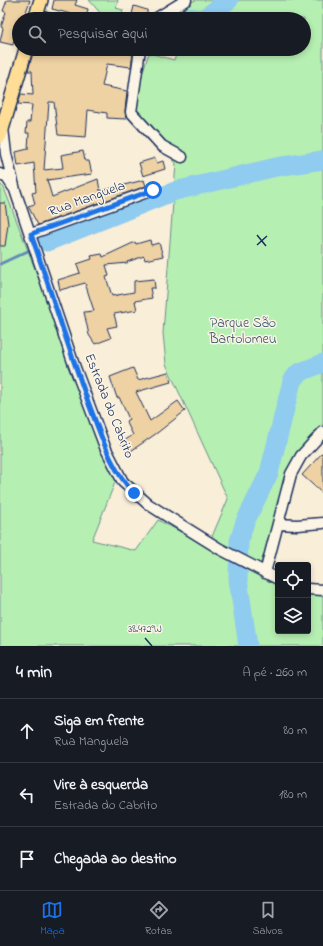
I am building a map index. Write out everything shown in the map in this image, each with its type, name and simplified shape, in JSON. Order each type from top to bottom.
[{"type":"main road","points":[[37,12],[41,0]]},
{"type":"main road","name":"Estrada do Cabrito","points":[[1,132],[24,56]]},
{"type":"street","points":[[166,12],[182,1]]},
{"type":"street","points":[[139,56],[131,112],[162,146],[182,157]]},
{"type":"street","name":"Estrada do Cabrito","points":[[1,132],[15,190],[74,365],[105,447],[123,482],[148,504],[220,549],[275,578]]},
{"type":"street","name":"Estrada do Cabrito","points":[[0,174],[6,178],[15,190]]},
{"type":"street","name":"Rua Manguela","points":[[31,236],[153,190]]},
{"type":"street","points":[[265,573],[288,484],[301,456],[323,432]]},
{"type":"street","points":[[278,524],[297,525],[323,523]]},
{"type":"street","points":[[311,589],[323,590]]},
{"type":"green space","points":[[89,0],[118,0],[116,8],[123,10],[123,12],[99,12]]},
{"type":"green space","name":"Parque São Bartolomeu","points":[[195,0],[323,0],[323,424],[301,447],[290,464],[265,554],[256,574],[275,583],[275,634],[311,634],[311,591],[323,592],[323,646],[0,646],[0,184],[4,188],[116,480],[92,540],[136,551],[158,520],[208,546],[228,499],[166,364],[163,333],[176,163],[128,115],[148,56],[160,56],[174,60],[176,56],[311,56],[311,12],[176,12]]},
{"type":"building","points":[[7,0],[30,0],[26,12],[12,12],[12,45],[0,42],[3,28],[1,27],[6,12],[3,11]]},
{"type":"building","points":[[54,0],[77,0],[75,5],[88,9],[87,12],[63,12],[52,9]]},
{"type":"building","points":[[134,6],[147,10],[147,12],[133,12]]},
{"type":"building","points":[[32,56],[133,56],[131,67],[107,64],[102,86],[127,91],[125,111],[126,119],[107,118],[107,113],[88,110],[86,137],[58,135],[54,102],[49,102],[44,170],[63,168],[61,155],[83,151],[85,161],[89,161],[92,174],[47,180],[52,197],[98,179],[100,191],[144,180],[146,186],[38,225],[28,206],[35,204],[32,193],[36,192],[34,163],[18,166],[16,152],[28,149],[29,133],[26,133],[27,122],[30,122],[32,105],[18,104],[21,94],[33,95],[32,71],[28,71]]},
{"type":"building","points":[[155,158],[157,163],[163,161],[165,169],[143,176],[139,163]]},
{"type":"building","points":[[0,203],[5,203],[8,224],[5,246],[0,246]]},
{"type":"building","points":[[150,240],[151,245],[159,243],[163,256],[145,260],[144,256],[127,262],[128,263],[106,265],[109,276],[106,277],[112,296],[134,292],[134,281],[154,279],[155,288],[150,288],[152,298],[135,301],[137,310],[114,314],[117,326],[107,328],[111,338],[95,344],[89,335],[84,312],[94,311],[85,283],[60,290],[58,280],[80,273],[77,264],[92,259],[91,256],[102,254],[103,257],[135,242],[136,244]]},
{"type":"building","points":[[133,368],[138,380],[168,372],[171,382],[136,392],[150,421],[178,401],[185,411],[128,453],[121,443],[133,435],[126,421],[129,419],[119,397],[117,398],[110,377]]},
{"type":"building","points":[[323,452],[323,494],[302,475]]},
{"type":"waterway","points":[[213,12],[229,0]]},
{"type":"waterway","points":[[47,242],[175,191],[276,167],[323,160]]},
{"type":"waterway","points":[[0,264],[47,242]]},
{"type":"waterway","points":[[248,646],[238,579],[239,541],[245,522],[269,473],[292,381],[298,373],[323,363]]},
{"type":"route","points":[[134,493],[123,482],[105,447],[74,365],[31,234],[153,190]]}]
